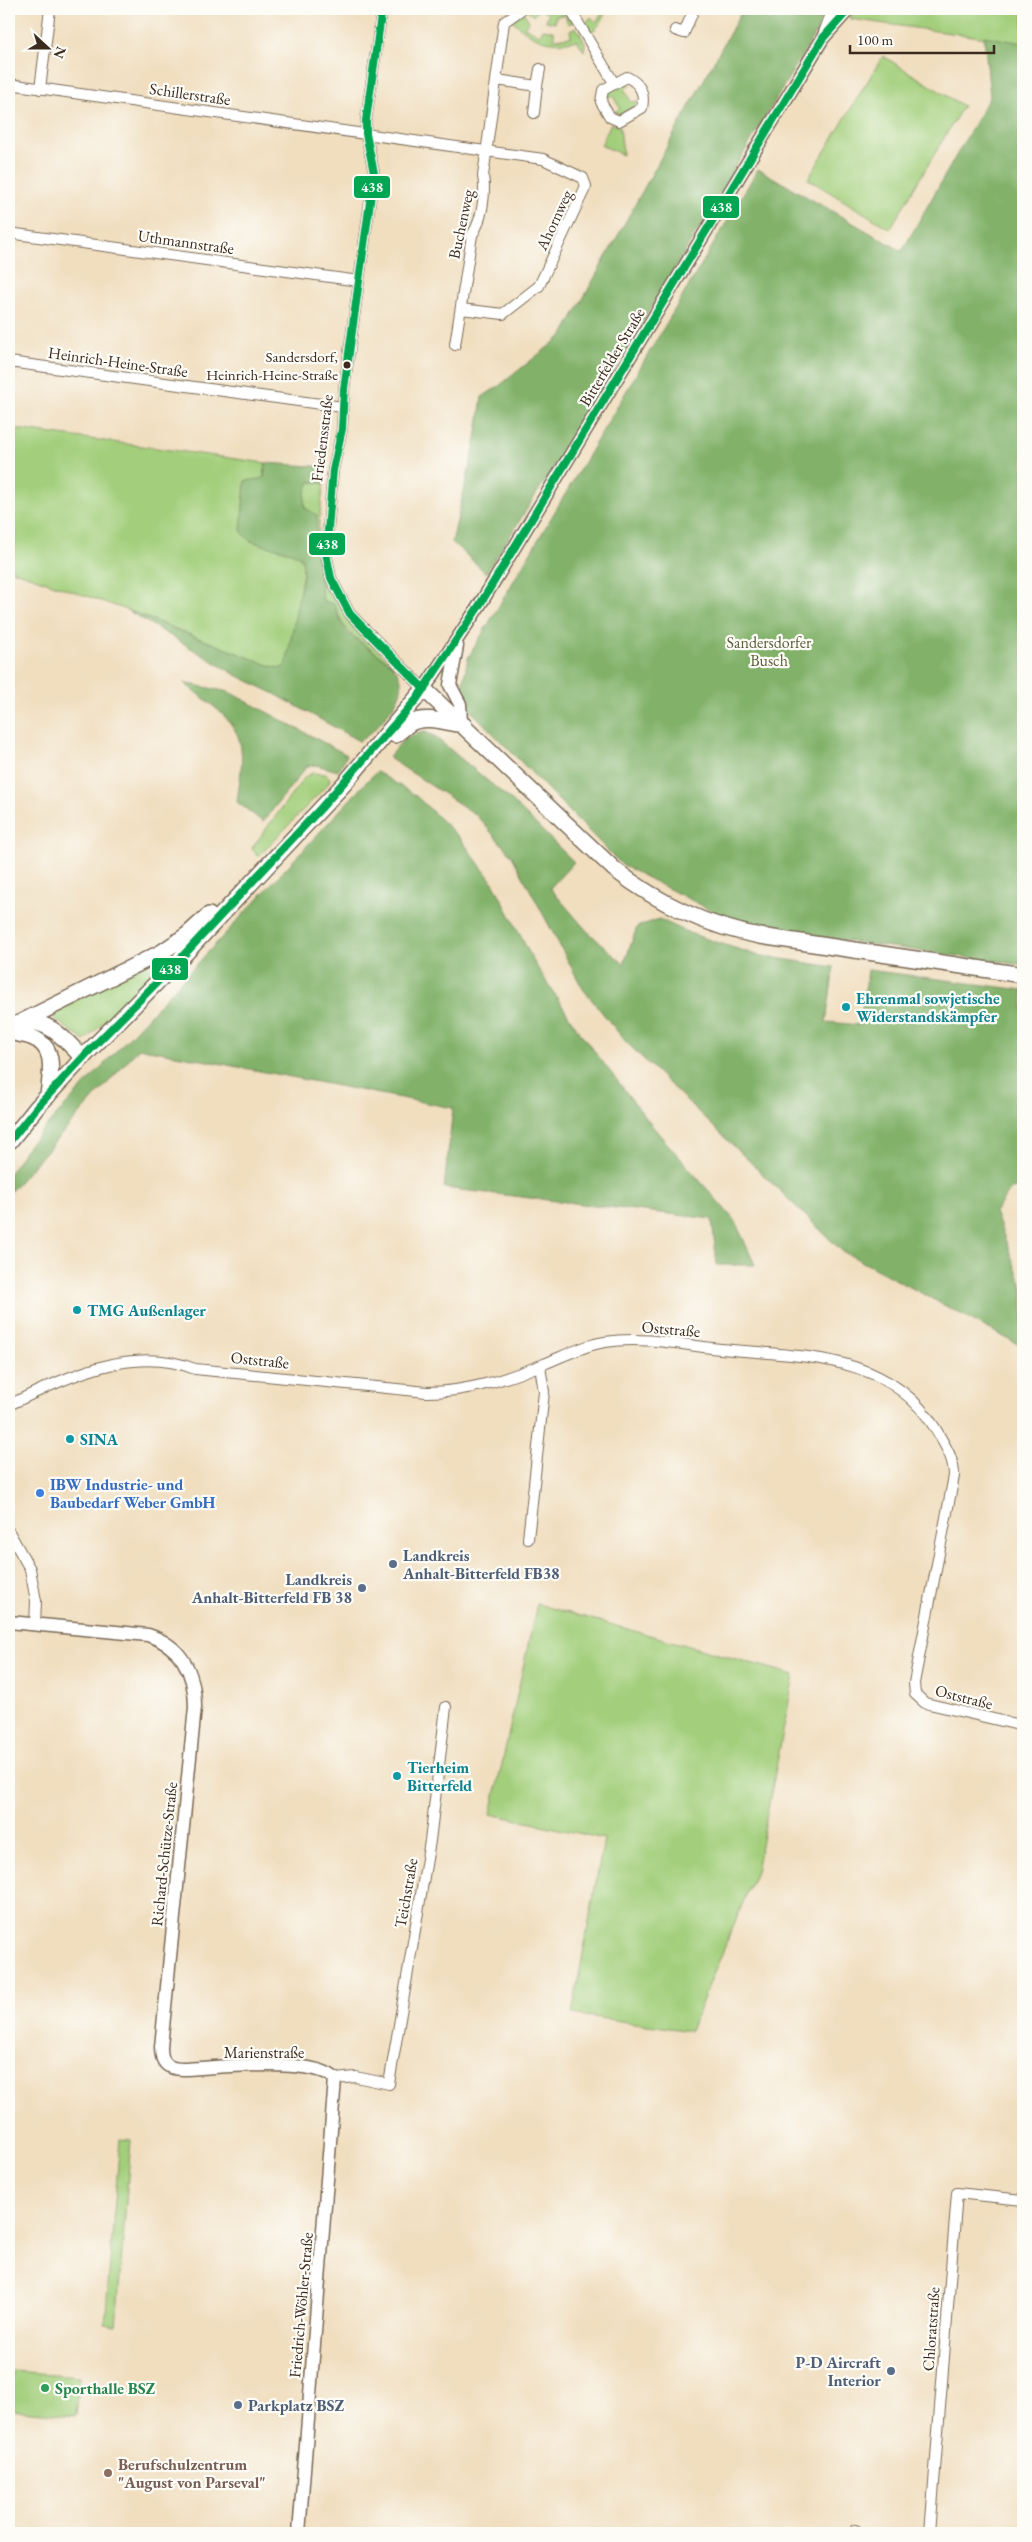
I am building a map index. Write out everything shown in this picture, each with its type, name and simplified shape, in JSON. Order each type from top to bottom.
[{"type":"main road","points":[[9,1142],[83,1058],[241,894],[358,768],[424,689],[614,869],[643,890],[682,912],[721,927],[760,936],[1023,975]]},
{"type":"main road","points":[[382,741],[396,735],[413,722],[421,720],[430,719],[462,723]]},
{"type":"main road","points":[[13,1027],[44,1009],[162,952],[187,935],[221,903],[241,894]]},
{"type":"main road","points":[[13,1027],[34,1022],[48,1026],[83,1058]]},
{"type":"main road","points":[[13,1027],[35,1038],[48,1050],[51,1062],[48,1096]]},
{"type":"street","points":[[40,88],[50,9]]},
{"type":"street","name":"Friedensstraße","points":[[382,9],[367,112],[366,134],[374,173],[326,539],[331,578],[350,614],[424,689]]},
{"type":"street","name":"Buchenweg","points":[[454,345],[472,235],[478,228],[484,185],[483,176],[486,151],[504,22],[522,9]]},
{"type":"street","points":[[570,9],[614,83]]},
{"type":"street","points":[[675,30],[684,33],[694,9]]},
{"type":"street","name":"Bitterfelder Straße","points":[[424,689],[457,641],[823,38],[834,9]]},
{"type":"street","name":"Bitterfelder Straße","points":[[823,38],[849,9]]},
{"type":"street","points":[[534,113],[540,69]]},
{"type":"street","points":[[627,77],[637,82],[644,97],[642,108],[619,121],[610,117],[601,102],[603,90],[614,83],[627,77]]},
{"type":"street","points":[[496,80],[538,86]]},
{"type":"street","name":"Schillerstraße","points":[[9,84],[486,151]]},
{"type":"street","name":"Ahornweg","points":[[461,309],[503,314],[539,286],[586,186],[583,178],[543,159],[486,151]]},
{"type":"street","name":"Uthmannstraße","points":[[9,233],[359,281]]},
{"type":"street","name":"Heinrich-Heine-Straße","points":[[9,362],[343,408]]},
{"type":"street","points":[[457,641],[450,685],[460,704],[462,723]]},
{"type":"street","name":"Oststraße","points":[[9,1405],[68,1377],[103,1367],[140,1360],[174,1362],[195,1369],[427,1392],[469,1389],[540,1366],[602,1342],[632,1340],[832,1360],[862,1368],[898,1389],[927,1416],[954,1465],[954,1476],[914,1683],[915,1694],[921,1701],[929,1704],[1023,1726]]},
{"type":"street","points":[[528,1540],[544,1392],[540,1366]]},
{"type":"street","points":[[9,1532],[30,1568],[36,1601],[35,1625],[9,1622]]},
{"type":"street","name":"Richard-Schütze-Straße","points":[[35,1625],[141,1634],[160,1640],[176,1651],[190,1671],[194,1687],[195,1707],[161,2047],[161,2055],[165,2065]]},
{"type":"street","name":"Teichstraße","points":[[389,2084],[430,1841],[446,1706]]},
{"type":"street","name":"Marienstraße","points":[[165,2065],[170,2068],[183,2069],[298,2066],[324,2071],[335,2079],[356,2078],[389,2084]]},
{"type":"street","name":"Friedrich-Wöhler-Straße","points":[[299,2533],[335,2079]]},
{"type":"street","name":"Chloratstraße","points":[[930,2533],[957,2193],[1023,2200]]},
{"type":"green space","points":[[532,9],[539,10],[533,16],[528,11]]},
{"type":"green space","points":[[605,9],[607,9],[600,24],[589,35],[584,26],[591,17],[596,22]]},
{"type":"green space","points":[[743,9],[829,10],[594,404],[486,573],[452,542],[476,439],[482,397],[499,386],[563,335]]},
{"type":"green space","points":[[856,9],[1023,9],[1023,43],[850,19]]},
{"type":"green space","points":[[541,10],[558,12],[566,10],[573,22],[568,24],[565,15],[556,16],[555,23],[546,21],[548,14]]},
{"type":"green space","points":[[524,13],[529,21],[524,27],[540,35],[543,29],[554,31],[554,39],[571,37],[570,30],[576,27],[585,43],[584,51],[577,40],[550,42],[534,37],[526,32],[512,20]]},
{"type":"green space","name":"Sandersdorfer Busch","points":[[984,36],[1023,43],[1023,965],[744,927],[622,865],[475,715],[460,697],[468,658],[758,169],[902,251],[990,96]]},
{"type":"green space","points":[[883,56],[963,106],[890,229],[808,179]]},
{"type":"green space","points":[[626,82],[630,85],[624,88],[631,102],[638,101],[637,105],[619,115],[615,112],[620,108],[612,95],[607,98],[606,93]]},
{"type":"green space","points":[[611,123],[620,127],[623,155],[601,145]]},
{"type":"green space","points":[[9,428],[266,463],[250,541],[289,550],[301,559],[304,565],[286,664],[282,668],[273,667],[127,610],[9,569]]},
{"type":"green space","points":[[266,463],[326,467],[324,483],[310,482],[305,501],[305,508],[317,515],[316,549],[323,601],[334,604],[343,626],[353,636],[388,662],[397,672],[401,683],[399,696],[389,712],[372,732],[359,741],[275,694],[236,675],[127,610],[273,667],[282,668],[286,664],[303,575],[302,558],[286,551],[251,541],[241,530],[245,481],[264,478]]},
{"type":"green space","points":[[310,482],[324,483],[319,538],[325,578],[342,610],[395,667],[356,638],[343,625],[334,604],[323,602],[318,569],[316,533],[304,505],[305,491]]},
{"type":"green space","points":[[184,683],[229,692],[347,755],[338,771],[316,765],[307,766],[263,822],[237,802],[242,754],[235,731],[216,708]]},
{"type":"green space","points":[[425,732],[434,736],[513,802],[574,862],[550,888],[587,931],[624,964],[637,927],[659,919],[689,933],[756,955],[834,967],[826,1022],[860,1025],[868,970],[1023,990],[1023,1187],[1011,1189],[995,1212],[1023,1288],[1023,1347],[842,1251],[626,1042],[583,989],[512,856],[475,814],[389,758],[404,740]]},
{"type":"green space","points":[[377,772],[415,795],[460,838],[494,884],[535,964],[578,1030],[653,1127],[735,1221],[755,1265],[717,1265],[712,1219],[444,1188],[453,1108],[139,1048],[9,1193],[9,1174],[27,1147]]},
{"type":"green space","points":[[312,773],[326,774],[330,778],[329,783],[258,857],[252,848],[304,778]]},
{"type":"green space","points":[[184,948],[84,1041],[46,1012],[162,955]]},
{"type":"green space","points":[[537,1604],[794,1675],[756,1871],[690,2031],[572,2014],[604,1839],[491,1814]]},
{"type":"green space","points":[[120,2139],[131,2140],[116,2326],[105,2324]]},
{"type":"green space","name":"Sporthalle BSZ","points":[[12,2371],[80,2376],[76,2416],[9,2410]]},
{"type":"transit line","name":"438","points":[[382,9],[366,120],[366,134],[374,173],[344,389],[342,429],[333,470],[326,553],[331,578],[350,614],[424,689]]},
{"type":"transit line","name":"438","points":[[9,1142],[38,1106],[90,1050],[180,959],[321,808],[416,700],[479,606],[823,38],[849,9]]},
{"type":"place","name":"Sandersdorf, Heinrich-Heine-Straße","points":[[347,365]]},
{"type":"place","name":"Ehrenmal sowjetische Widerstandskämpfer","points":[[846,1007]]},
{"type":"place","name":"TMG Außenlager","points":[[77,1310]]},
{"type":"place","name":"SINA","points":[[70,1439]]},
{"type":"place","name":"IBW Industrie- und Baubedarf Weber GmbH","points":[[40,1493]]},
{"type":"place","name":"Landkreis Anhalt-Bitterfeld FB38","points":[[393,1564]]},
{"type":"place","name":"Landkreis Anhalt-Bitterfeld FB 38","points":[[362,1588]]},
{"type":"place","name":"Tierheim Bitterfeld","points":[[397,1776]]},
{"type":"place","name":"P-D Aircraft Interior","points":[[891,2371]]},
{"type":"place","name":"Sporthalle BSZ","points":[[45,2388]]},
{"type":"place","name":"Parkplatz BSZ","points":[[238,2405]]},
{"type":"place","name":"Berufschulzentrum \"August von Parseval\"","points":[[108,2473]]}]
